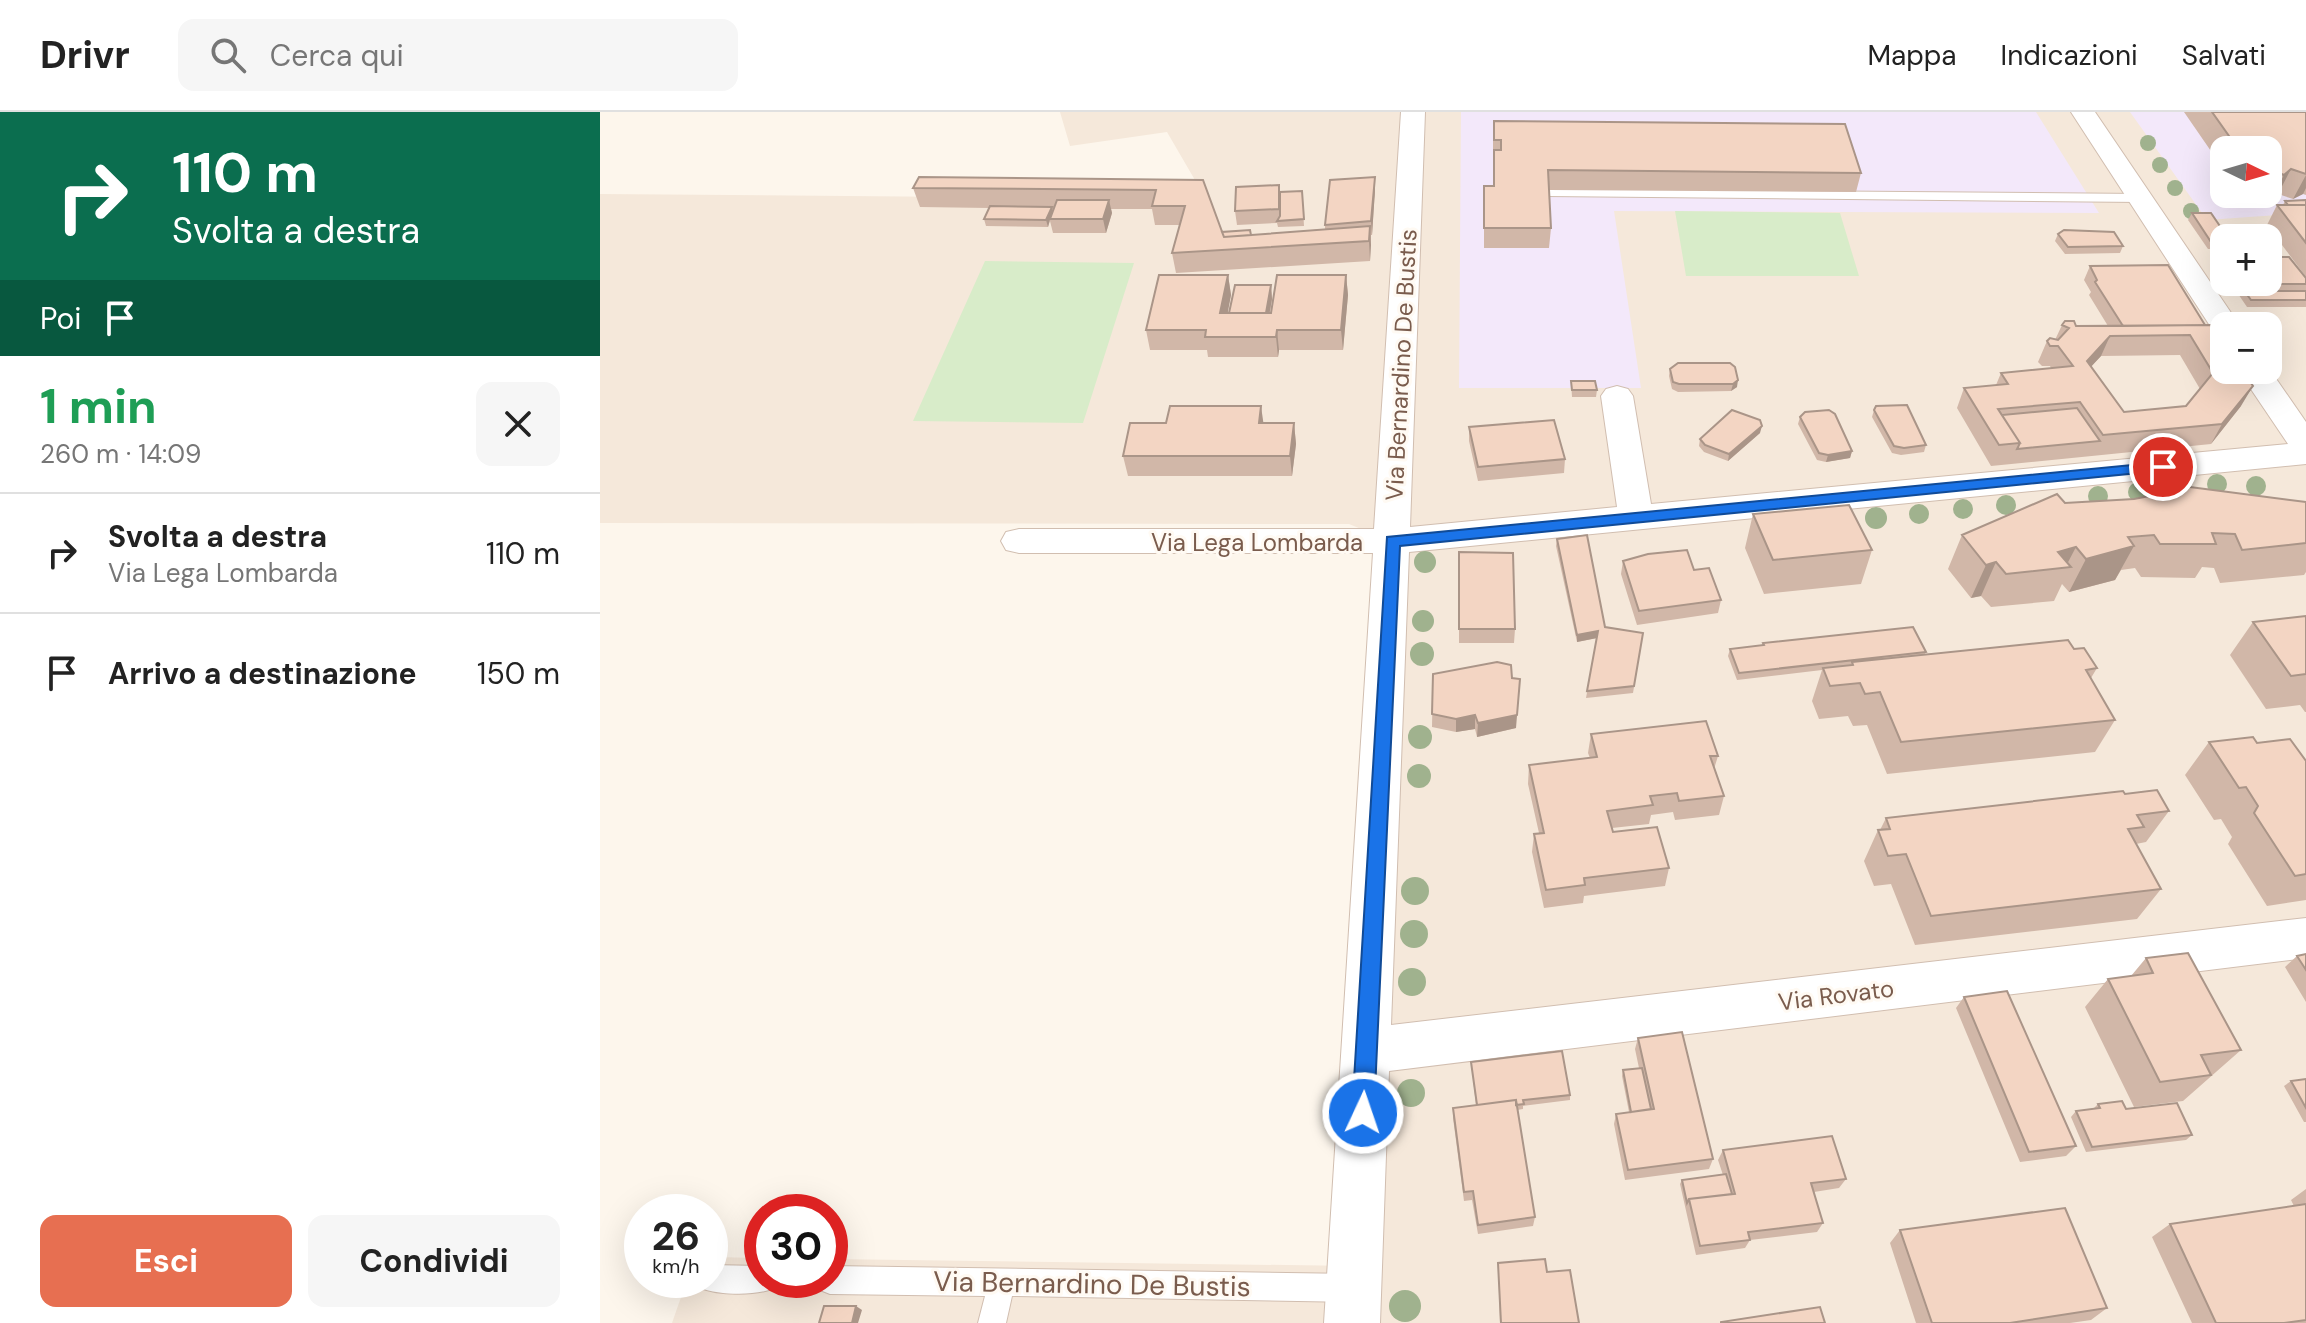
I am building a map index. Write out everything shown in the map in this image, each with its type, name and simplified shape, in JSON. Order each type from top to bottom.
[{"type":"street","name":"Via Bernardino De Bustis","points":[[1353,1306],[1413,112]]},
{"type":"street","points":[[2083,112],[2216,312]]},
{"type":"street","points":[[2264,384],[2306,446]]},
{"type":"street","points":[[1617,396],[1636,517]]},
{"type":"street","name":"Via Lega Lombarda","points":[[1019,541],[1393,541],[2306,453]]},
{"type":"street","name":"Via Rovato","points":[[1366,1051],[2306,938]]},
{"type":"lane","points":[[1552,193],[2141,198]]},
{"type":"lane","name":"Via Bernardino De Bustis","points":[[848,1280],[1001,1283],[1353,1306]]},
{"type":"lane","points":[[992,1323],[1001,1283]]},
{"type":"shaded area","points":[[1060,112],[2306,112],[2306,1323],[672,1323],[681,1298],[728,1298],[728,1257],[744,1258],[744,1298],[848,1298],[848,1259],[1355,1266],[1393,542],[1349,524],[600,523],[600,194],[1206,199],[1167,132],[1070,146]]},
{"type":"shaded area","points":[[1461,112],[2036,112],[2099,213],[1614,211],[1641,388],[1459,388]]},
{"type":"shaded area","points":[[2130,112],[2306,112],[2306,213],[2207,220]]},
{"type":"green space","points":[[1675,211],[1840,213],[1859,276],[1686,276]]},
{"type":"green space","points":[[985,261],[1134,263],[1083,423],[913,421]]},
{"type":"building","points":[[2212,112],[2306,112],[2306,174],[2291,169],[2282,174],[2282,136],[2229,136]]},
{"type":"building","points":[[1494,121],[1845,124],[1861,173],[1548,170],[1551,228],[1484,228],[1484,186],[1494,186],[1494,150],[1501,150],[1501,140],[1494,140]]},
{"type":"building","points":[[919,177],[1203,180],[1224,237],[1370,226],[1369,241],[1172,253],[1185,206],[1152,206],[1156,190],[913,188]]},
{"type":"building","points":[[1375,177],[1371,221],[1325,225],[1330,180]]},
{"type":"building","points":[[1279,185],[1279,209],[1235,211],[1236,187]]},
{"type":"building","points":[[1302,191],[1304,219],[1277,221],[1280,216],[1280,192]]},
{"type":"building","points":[[1057,200],[1109,200],[1103,219],[1050,219]]},
{"type":"building","points":[[2306,200],[2306,205],[2288,205],[2285,201]]},
{"type":"building","points":[[2282,205],[2306,205],[2306,243],[2279,208]]},
{"type":"building","points":[[990,206],[1052,207],[1046,220],[984,219]]},
{"type":"building","points":[[2192,213],[2211,213],[2218,224],[2210,224],[2210,240]]},
{"type":"building","points":[[1250,230],[1251,235],[1224,237],[1222,232]]},
{"type":"building","points":[[2064,230],[2114,232],[2123,246],[2068,247],[2058,234]]},
{"type":"building","points":[[2282,257],[2289,257],[2306,278],[2306,284],[2282,284]]},
{"type":"building","points":[[2168,265],[2205,325],[2123,326],[2095,282],[2097,280],[2090,266]]},
{"type":"building","points":[[1159,275],[1228,275],[1220,313],[1271,313],[1277,275],[1346,275],[1341,330],[1277,330],[1276,337],[1205,337],[1206,330],[1146,330]]},
{"type":"building","points":[[1235,285],[1271,285],[1266,313],[1229,313]]},
{"type":"building","points":[[2282,291],[2306,291],[2306,300],[2251,300],[2248,296],[2282,296]]},
{"type":"building","points":[[2065,321],[2074,321],[2076,326],[2210,325],[2210,368],[2190,335],[2110,336],[2087,361],[2124,412],[2186,406],[2210,377],[2210,384],[2253,386],[2222,424],[2103,435],[2080,402],[1998,409],[2020,443],[1999,445],[1964,388],[2008,384],[2001,373],[2073,366],[2058,346],[2050,346],[2047,341],[2050,338],[2058,340],[2069,328],[2062,325]]},
{"type":"building","points":[[1678,363],[1730,363],[1735,367],[1738,380],[1733,384],[1679,384],[1673,382],[1670,369]]},
{"type":"building","points":[[1571,381],[1595,381],[1597,390],[1572,390]]},
{"type":"building","points":[[1907,405],[1926,445],[1894,446],[1874,410],[1876,406]]},
{"type":"building","points":[[1170,406],[1261,406],[1259,423],[1294,423],[1290,456],[1123,456],[1130,423],[1166,423]]},
{"type":"building","points":[[2077,408],[2100,441],[2017,449],[2020,443],[2002,415]]},
{"type":"building","points":[[1732,410],[1760,420],[1762,426],[1729,454],[1705,445],[1700,439]]},
{"type":"building","points":[[1829,410],[1835,414],[1852,451],[1828,455],[1819,453],[1800,417],[1805,412]]},
{"type":"building","points":[[1554,420],[1565,459],[1478,467],[1469,427]]},
{"type":"building","points":[[2159,483],[2306,502],[2306,543],[2242,550],[2235,534],[2212,533],[2216,544],[2160,544],[2154,535],[2128,537],[2134,546],[2086,559],[2076,547],[2058,552],[2071,567],[2006,574],[1996,562],[1986,565],[1962,535],[2057,494],[2065,503],[2134,499],[2165,493]]},
{"type":"building","points":[[1849,505],[1872,550],[1773,560],[1753,514]]},
{"type":"building","points":[[1587,535],[1605,627],[1643,633],[1634,686],[1587,691],[1598,631],[1577,635],[1557,539]]},
{"type":"building","points":[[1687,550],[1694,570],[1709,568],[1721,600],[1639,611],[1623,561],[1648,554]]},
{"type":"building","points":[[1459,552],[1513,553],[1515,629],[1459,629]]},
{"type":"building","points":[[2306,616],[2306,674],[2291,676],[2253,622]]},
{"type":"building","points":[[1913,627],[1926,652],[1739,673],[1730,649],[1763,643]]},
{"type":"building","points":[[2068,640],[2074,649],[2084,648],[2097,668],[2086,670],[2115,720],[1901,742],[1880,692],[1865,694],[1860,683],[1830,686],[1823,668],[1853,665],[1852,662]]},
{"type":"building","points":[[1497,662],[1511,665],[1512,678],[1520,679],[1517,715],[1478,723],[1475,715],[1456,719],[1432,714],[1433,674]]},
{"type":"building","points":[[1706,721],[1718,756],[1710,756],[1724,796],[1679,801],[1677,793],[1650,796],[1653,805],[1607,811],[1613,832],[1657,827],[1669,868],[1584,878],[1585,885],[1546,890],[1534,834],[1544,833],[1529,765],[1597,757],[1591,734]]},
{"type":"building","points":[[2253,737],[2257,743],[2290,739],[2306,761],[2306,874],[2295,876],[2254,813],[2258,806],[2246,787],[2239,788],[2209,742]]},
{"type":"building","points":[[2157,790],[2169,811],[2137,815],[2144,827],[2128,829],[2161,889],[1931,916],[1906,854],[1888,856],[1878,830],[1890,829],[1886,818],[2123,791],[2125,794]]},
{"type":"building","points":[[2188,953],[2241,1050],[2201,1055],[2211,1075],[2160,1082],[2108,979],[2153,973],[2146,958]]},
{"type":"building","points":[[2306,954],[2306,970],[2297,956]]},
{"type":"building","points":[[2007,991],[2076,1146],[2029,1152],[1964,997]]},
{"type":"building","points":[[1682,1032],[1713,1159],[1628,1170],[1616,1114],[1654,1109],[1638,1038]]},
{"type":"building","points":[[1562,1051],[1570,1095],[1523,1100],[1524,1104],[1516,1105],[1516,1100],[1477,1105],[1471,1062]]},
{"type":"building","points":[[1642,1068],[1651,1109],[1631,1112],[1623,1070]]},
{"type":"building","points":[[2306,1079],[2306,1108],[2291,1081]]},
{"type":"building","points":[[1516,1100],[1535,1217],[1478,1225],[1473,1191],[1464,1192],[1453,1108]]},
{"type":"building","points":[[2122,1101],[2126,1109],[2177,1103],[2192,1135],[2092,1147],[2076,1111]]},
{"type":"building","points":[[1832,1136],[1846,1179],[1811,1183],[1823,1223],[1748,1232],[1750,1240],[1700,1246],[1689,1199],[1735,1194],[1723,1150]]},
{"type":"building","points":[[1726,1174],[1732,1194],[1689,1199],[1687,1203],[1682,1180]]},
{"type":"building","points":[[2306,1204],[2306,1320],[2216,1323],[2170,1224]]},
{"type":"building","points":[[2065,1208],[2107,1308],[2010,1323],[1932,1323],[1900,1230]]},
{"type":"building","points":[[1545,1259],[1547,1272],[1570,1270],[1579,1323],[1501,1323],[1498,1263]]},
{"type":"building","points":[[824,1306],[856,1306],[852,1323],[819,1323]]},
{"type":"building","points":[[1820,1307],[1825,1323],[1721,1323],[1721,1322]]},
{"type":"route","points":[[1363,1113],[1393,541],[2163,467]]}]
